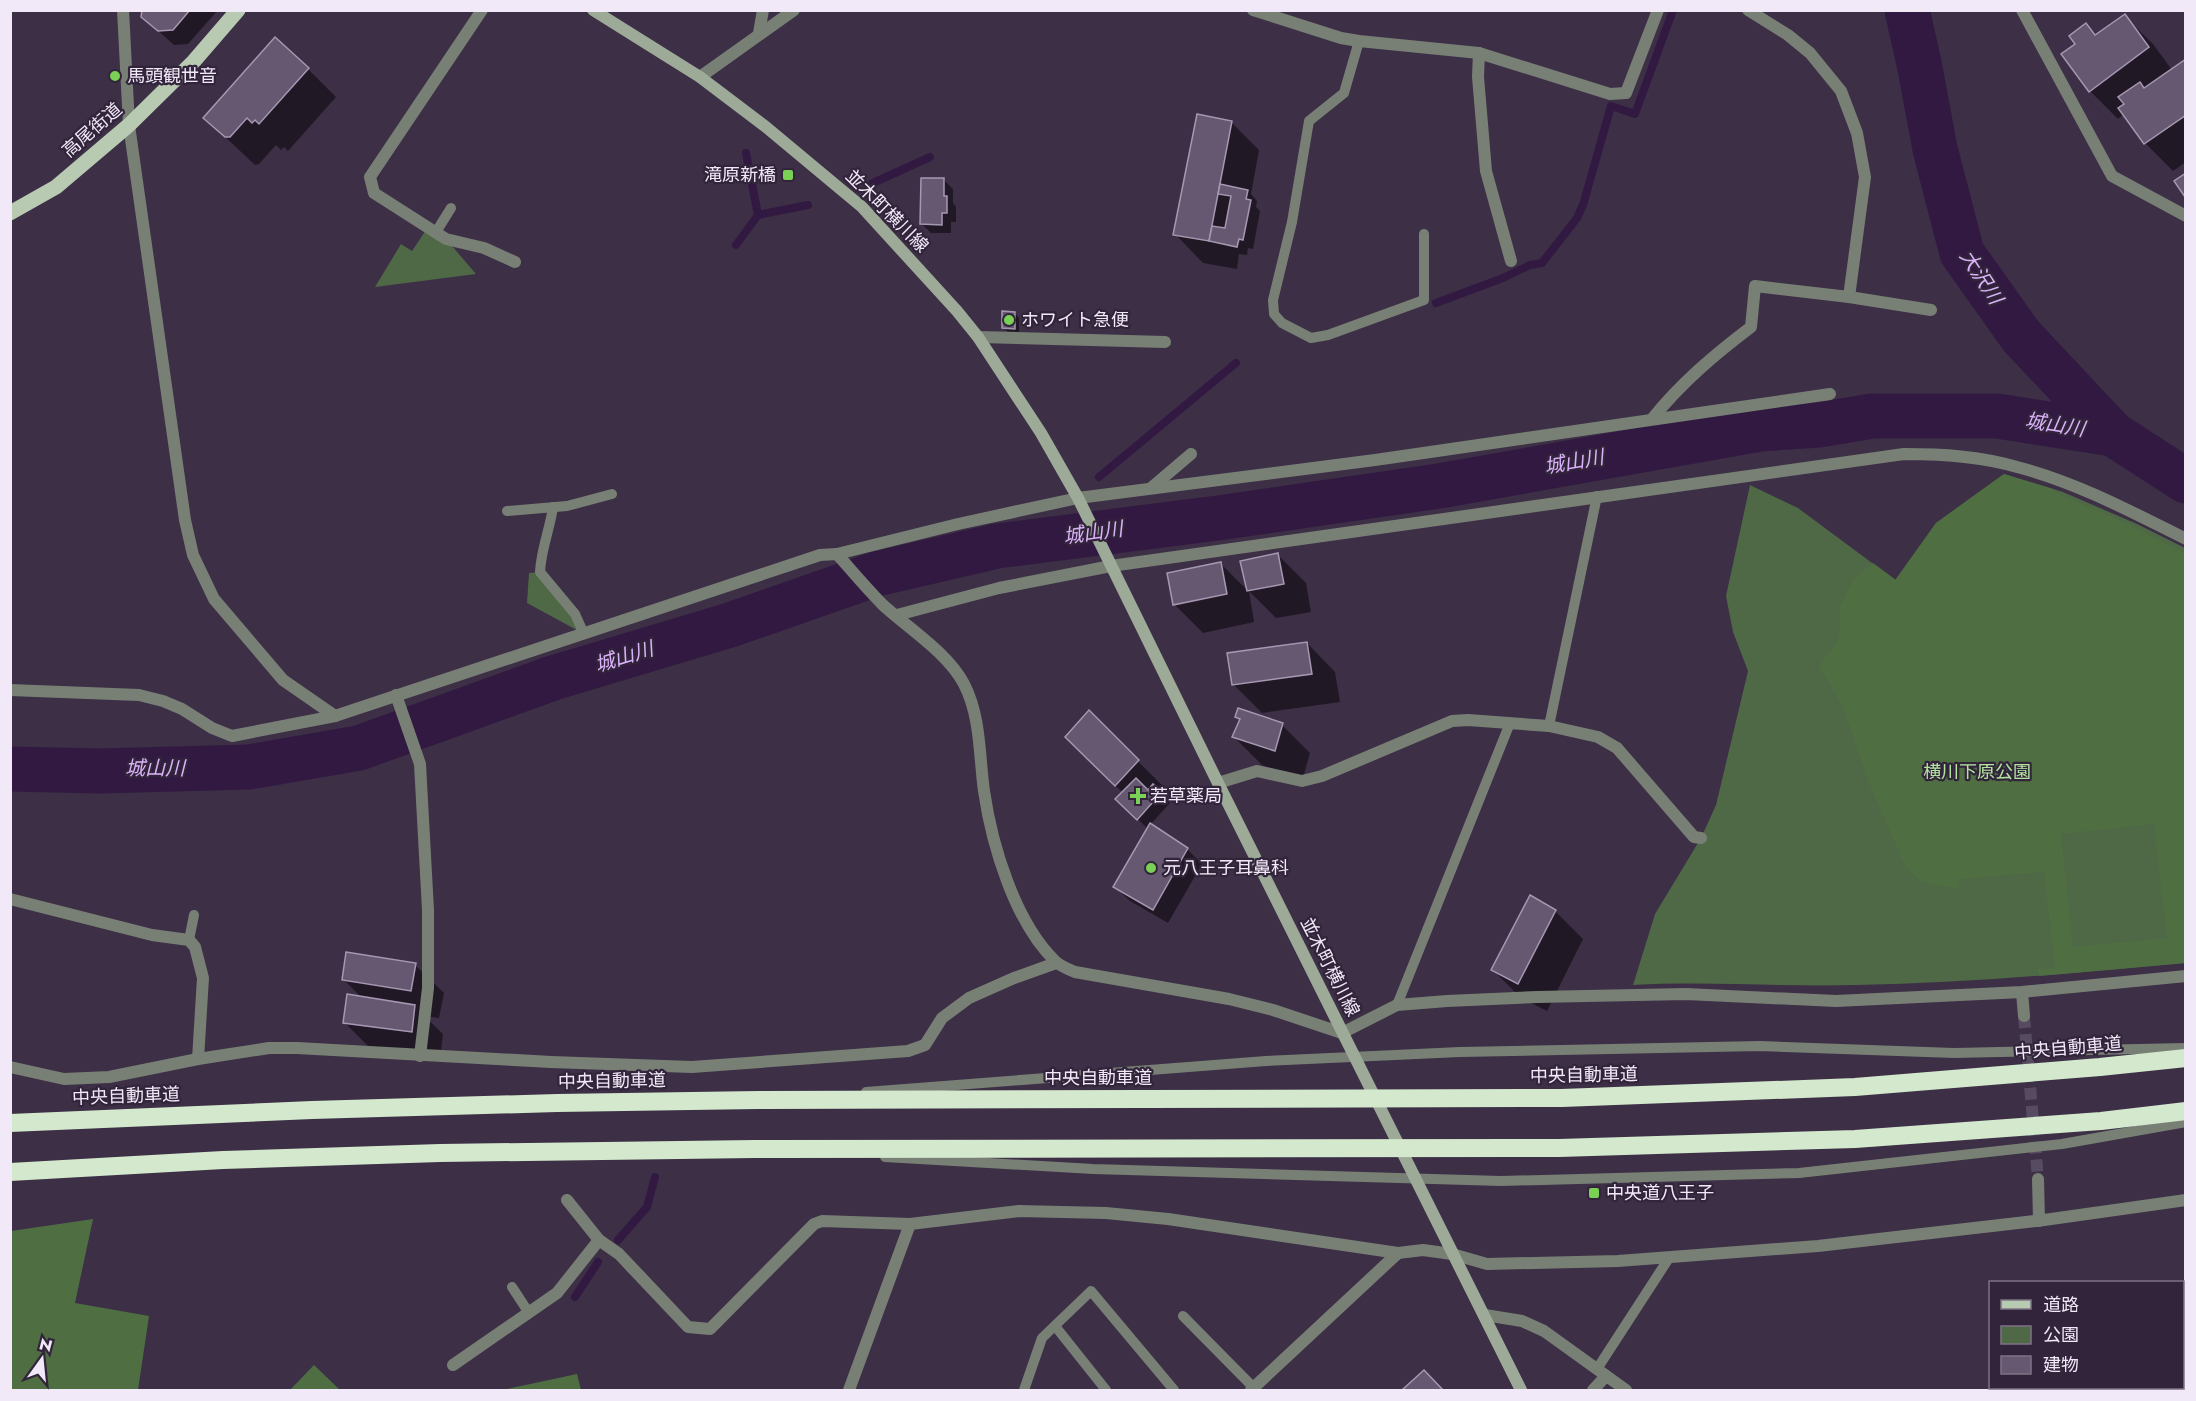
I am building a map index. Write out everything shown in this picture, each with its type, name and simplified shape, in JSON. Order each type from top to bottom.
[{"type":"highway","name":"中央自動車道","points":[[10,1123],[312,1110],[758,1100],[1574,1097],[1855,1087],[2186,1058]]},
{"type":"highway","points":[[10,1172],[223,1160],[428,1154],[755,1149],[1559,1148],[1855,1139],[2102,1120],[2186,1111]]},
{"type":"main road","name":"高尾街道","points":[[10,213],[56,187],[129,125],[194,61],[238,10]]},
{"type":"street","points":[[123,10],[129,125],[185,520],[193,555],[214,599],[283,680],[335,716]]},
{"type":"street","points":[[482,10],[370,177],[374,193],[446,239],[484,248],[515,262]]},
{"type":"street","name":"並木町横川線","points":[[593,10],[700,77],[766,127],[862,207],[978,336],[1041,433],[1080,503]]},
{"type":"street","points":[[759,33],[763,10]]},
{"type":"street","points":[[700,77],[794,10]]},
{"type":"street","points":[[1253,10],[1341,38],[1479,53],[1610,94],[1626,93],[1658,10]]},
{"type":"street","points":[[1748,10],[1788,35],[1810,53],[1840,91],[1857,133],[1865,177],[1849,297]]},
{"type":"street","points":[[2022,10],[2112,176],[2186,216]]},
{"type":"street","points":[[1479,53],[1478,77],[1486,171],[1510,261]]},
{"type":"street","points":[[1652,419],[1673,393],[1707,360],[1750,327],[1755,286],[1849,297],[1931,310]]},
{"type":"street","points":[[978,336],[1166,342]]},
{"type":"street","points":[[10,690],[91,692],[163,700],[212,728],[232,736],[335,716],[398,700],[584,634],[820,555],[841,559],[958,524],[1150,489],[1375,460],[1830,394]]},
{"type":"street","points":[[1150,489],[1191,454]]},
{"type":"street","points":[[897,615],[999,588],[1109,563],[1904,454],[1972,457],[2018,466],[2128,510],[2186,539]]},
{"type":"street","points":[[1080,503],[1109,563]]},
{"type":"street","points":[[841,559],[884,606],[897,615],[948,663],[963,682],[974,706],[991,825],[1011,893],[1030,930],[1056,963],[1075,972],[1229,999],[1273,1010],[1342,1033],[1397,1005],[1548,997],[1686,994],[1836,1000],[2022,992],[2186,976]]},
{"type":"street","name":"並木町横川線","points":[[1109,563],[1521,1390]]},
{"type":"street","points":[[398,700],[420,764],[428,910],[428,988],[420,1056]]},
{"type":"street","points":[[1218,783],[1257,771],[1302,781],[1322,776],[1452,721],[1468,720],[1549,726],[1598,737],[1617,748],[1694,837],[1701,838]]},
{"type":"street","points":[[10,899],[152,935],[189,940],[195,946],[203,978],[198,1059]]},
{"type":"street","points":[[10,1068],[64,1079],[110,1077],[198,1059],[269,1048],[692,1067],[908,1050],[925,1045],[942,1018],[969,998],[1056,963]]},
{"type":"street","points":[[2022,992],[2024,1016]]},
{"type":"street","points":[[2038,1179],[2039,1221]]},
{"type":"street","points":[[567,1200],[599,1240],[619,1254],[688,1327],[710,1329],[814,1224],[822,1221],[910,1224],[1019,1211],[1106,1213],[1168,1219],[1398,1253],[1422,1250],[1452,1254],[1487,1264],[1618,1261],[1818,1246],[2039,1221],[2186,1200]]},
{"type":"street","points":[[849,1390],[910,1224]]},
{"type":"street","points":[[453,1365],[557,1293],[599,1240]]},
{"type":"street","points":[[1252,1389],[1398,1253]]},
{"type":"street","points":[[1485,1315],[1522,1321],[1544,1332],[1626,1390]]},
{"type":"street","points":[[1593,1390],[1601,1372]]},
{"type":"lane","points":[[1359,41],[1344,93],[1309,121],[1292,222],[1273,300],[1274,314],[1282,323],[1311,339],[1424,300],[1424,234]]},
{"type":"lane","points":[[436,232],[451,208]]},
{"type":"lane","points":[[507,510],[567,506],[612,494]]},
{"type":"lane","points":[[1549,726],[1597,496]]},
{"type":"lane","points":[[553,507],[551,527],[540,555],[540,572],[575,614],[584,634]]},
{"type":"lane","points":[[1397,1005],[1510,723]]},
{"type":"lane","points":[[189,940],[194,915]]},
{"type":"lane","points":[[758,1100],[1266,1061],[1460,1052],[1760,1046],[1954,1053],[2186,1048]]},
{"type":"lane","points":[[755,1149],[1093,1169],[1501,1181],[1799,1173],[2062,1144],[2186,1122]]},
{"type":"lane","points":[[1601,1372],[1668,1258]]},
{"type":"lane","points":[[512,1287],[529,1313]]},
{"type":"lane","points":[[1024,1390],[1042,1338],[1091,1291],[1174,1390]]},
{"type":"lane","points":[[1184,1316],[1252,1389]]},
{"type":"lane","points":[[1055,1326],[1107,1390]]},
{"type":"green space","points":[[428,227],[446,239],[476,274],[375,287],[401,244],[412,251]]},
{"type":"green space","name":"横川下原公園","points":[[2004,474],[2063,492],[2185,548],[2185,963],[2021,977],[1898,984],[1633,985],[1655,914],[1701,838],[1716,805],[1748,671],[1733,632],[1726,596],[1750,485],[1798,508],[1895,580],[1936,523]]},
{"type":"green space","points":[[2004,474],[2053,489],[2060,495],[2130,525],[2185,553],[2185,963],[2039,976],[2037,969],[2055,968],[2044,872],[1958,879],[1959,889],[1922,882],[1905,866],[1870,785],[1843,707],[1819,666],[1839,639],[1840,607],[1853,579],[1873,563],[1896,580],[1936,523]],"holes":[[[2154,824],[2167,938],[2073,947],[2061,834]]]},
{"type":"green space","points":[[540,572],[584,634],[527,603],[529,573]]},
{"type":"green space","points":[[93,1219],[75,1303],[149,1316],[138,1390],[11,1390],[11,1231]]},
{"type":"green space","points":[[314,1365],[340,1390],[290,1390]]},
{"type":"green space","points":[[577,1374],[581,1390],[502,1390]]},
{"type":"building","points":[[142,10],[190,10],[173,30],[158,31],[141,17]]},
{"type":"building","points":[[2125,14],[2149,47],[2089,92],[2061,54],[2075,44],[2069,36],[2086,23],[2095,35]]},
{"type":"building","points":[[275,37],[309,68],[259,124],[255,120],[252,123],[247,118],[230,137],[225,137],[203,118]]},
{"type":"building","points":[[2186,59],[2186,115],[2144,144],[2118,108],[2124,104],[2118,97],[2140,82],[2144,88]]},
{"type":"building","points":[[1197,114],[1232,121],[1209,241],[1173,235]]},
{"type":"building","points":[[2186,173],[2186,197],[2185,197],[2174,181]]},
{"type":"building","points":[[921,178],[944,178],[947,213],[942,213],[942,225],[920,224]]},
{"type":"building","points":[[1220,184],[1248,190],[1246,199],[1251,200],[1243,240],[1239,239],[1237,247],[1209,241],[1212,226],[1225,228],[1231,196],[1218,194]]},
{"type":"building","name":"ホワイト急便","points":[[1002,311],[1015,312],[1015,329],[1002,328]]},
{"type":"building","points":[[1278,553],[1284,584],[1247,591],[1240,561]]},
{"type":"building","points":[[1221,562],[1227,594],[1173,605],[1167,573]]},
{"type":"building","points":[[1307,642],[1312,674],[1232,685],[1227,653]]},
{"type":"building","points":[[1238,708],[1283,723],[1275,751],[1232,737],[1240,719],[1235,717]]},
{"type":"building","points":[[1089,710],[1139,760],[1115,786],[1065,737]]},
{"type":"building","name":"若草薬局","points":[[1136,778],[1148,790],[1153,784],[1161,793],[1137,820],[1115,799]]},
{"type":"building","name":"元八王子耳鼻科","points":[[1150,823],[1188,848],[1153,910],[1113,887]]},
{"type":"building","points":[[1530,895],[1556,910],[1518,984],[1491,970]]},
{"type":"building","points":[[346,952],[416,963],[411,991],[342,980]]},
{"type":"building","points":[[347,994],[415,1005],[412,1032],[343,1023]]},
{"type":"building","points":[[1424,1370],[1443,1390],[1402,1390]]},
{"type":"waterway","points":[[1436,303],[1503,278],[1530,265],[1542,263],[1577,218],[1583,205],[1611,106],[1635,114],[1673,10]]},
{"type":"waterway","name":"大沢川","points":[[1907,10],[1935,149],[1962,253],[2021,336],[2113,434]]},
{"type":"waterway","points":[[746,153],[758,215],[808,205]]},
{"type":"waterway","points":[[873,183],[930,157]]},
{"type":"waterway","points":[[736,245],[758,215]]},
{"type":"waterway","points":[[1099,477],[1236,363]]},
{"type":"waterway","name":"城山川","points":[[10,769],[100,771],[249,767],[359,748],[553,678],[730,625],[876,574],[997,546],[1218,518],[1439,486],[1760,429],[1819,425],[1872,416],[1997,416],[2113,434],[2186,481]]},
{"type":"waterway","points":[[618,1240],[647,1207],[655,1177]]},
{"type":"waterway","points":[[575,1297],[598,1262]]},
{"type":"tunnel","points":[[2024,1016],[2038,1179]]},
{"type":"place","name":"馬頭観世音","points":[[115,76]]},
{"type":"place","name":"滝原新橋","points":[[788,175]]},
{"type":"place","name":"ホワイト急便","points":[[1009,320]]},
{"type":"place","name":"若草薬局","points":[[1138,796]]},
{"type":"place","name":"元八王子耳鼻科","points":[[1151,868]]},
{"type":"place","name":"中央道八王子","points":[[1594,1193]]}]
